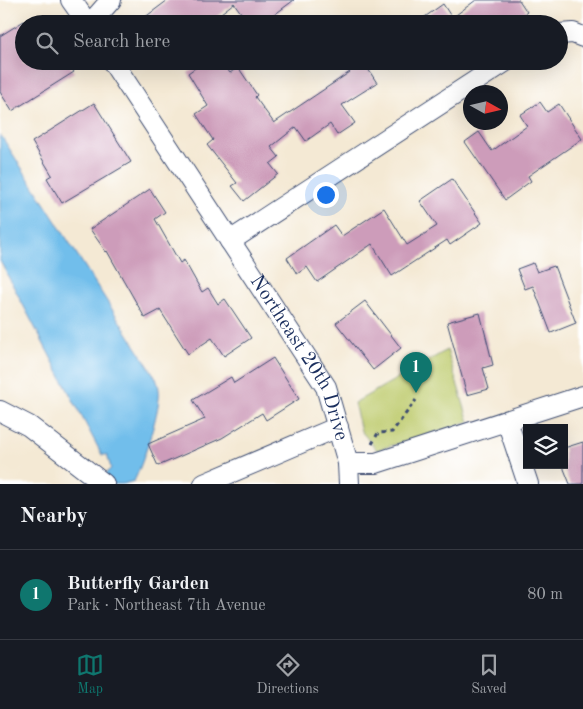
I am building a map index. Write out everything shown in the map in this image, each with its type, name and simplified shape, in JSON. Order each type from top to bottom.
[{"type":"street","points":[[71,0],[82,15]]},
{"type":"street","points":[[97,15],[111,0]]},
{"type":"street","points":[[568,33],[573,33],[583,37]]},
{"type":"street","name":"Northeast 20th Drive","points":[[118,70],[326,387],[348,463],[349,484]]},
{"type":"street","points":[[230,241],[492,70]]},
{"type":"street","points":[[348,463],[376,463],[583,396]]},
{"type":"street","points":[[0,411],[29,426],[63,450],[104,484]]},
{"type":"street","points":[[507,421],[528,484]]},
{"type":"street","points":[[204,484],[338,427]]},
{"type":"path","points":[[376,463],[372,444],[378,433],[392,432],[416,400]]},
{"type":"green space","points":[[447,350],[469,422],[377,450],[361,431],[354,403]]},
{"type":"water","points":[[0,134],[156,378],[159,398],[155,422],[134,481],[123,484],[97,484],[111,468],[107,455],[102,455],[0,261]]},
{"type":"building","points":[[168,0],[294,0],[274,15],[243,15],[234,3],[219,15],[148,15]]},
{"type":"building","points":[[476,0],[519,0],[527,12],[523,15],[456,15]]},
{"type":"building","points":[[443,4],[450,15],[428,15]]},
{"type":"building","points":[[15,27],[15,70],[73,70],[74,72],[12,111],[0,92],[0,36]]},
{"type":"building","points":[[192,70],[228,70],[230,73],[234,70],[240,70],[257,95],[255,97],[274,123],[350,72],[349,70],[369,70],[377,83],[342,105],[355,123],[337,135],[330,124],[306,141],[296,127],[271,147],[279,157],[270,164],[278,174],[244,201],[232,186],[237,183],[207,145],[213,140],[196,114],[208,106],[188,73]]},
{"type":"building","points":[[540,102],[547,112],[559,104],[582,139],[528,176],[531,181],[505,200],[465,142],[479,132],[492,151],[527,126],[520,115]]},
{"type":"building","points":[[94,103],[131,162],[62,203],[47,178],[52,175],[32,142]]},
{"type":"building","points":[[452,179],[482,223],[450,245],[447,240],[392,276],[372,244],[317,282],[307,267],[297,274],[287,258],[334,225],[342,236],[384,208],[407,245],[437,226],[420,201]]},
{"type":"building","points":[[150,189],[165,212],[155,219],[180,263],[184,260],[202,292],[208,288],[218,304],[225,299],[251,338],[224,356],[212,338],[188,354],[160,310],[145,318],[107,251],[90,229]]},
{"type":"building","points":[[533,263],[537,272],[554,266],[576,323],[551,333],[533,286],[525,289],[517,269]]},
{"type":"building","points":[[365,301],[401,348],[373,370],[336,323]]},
{"type":"building","points":[[480,313],[493,365],[483,368],[489,389],[467,395],[447,322]]},
{"type":"building","points":[[273,358],[299,399],[266,420],[262,413],[222,438],[158,466],[148,444],[205,419],[193,400],[231,377],[234,383]]},
{"type":"building","points":[[583,442],[583,484],[570,484],[564,469],[568,469],[568,447]]},
{"type":"place","name":"Butterfly Garden","points":[[416,393]]}]
